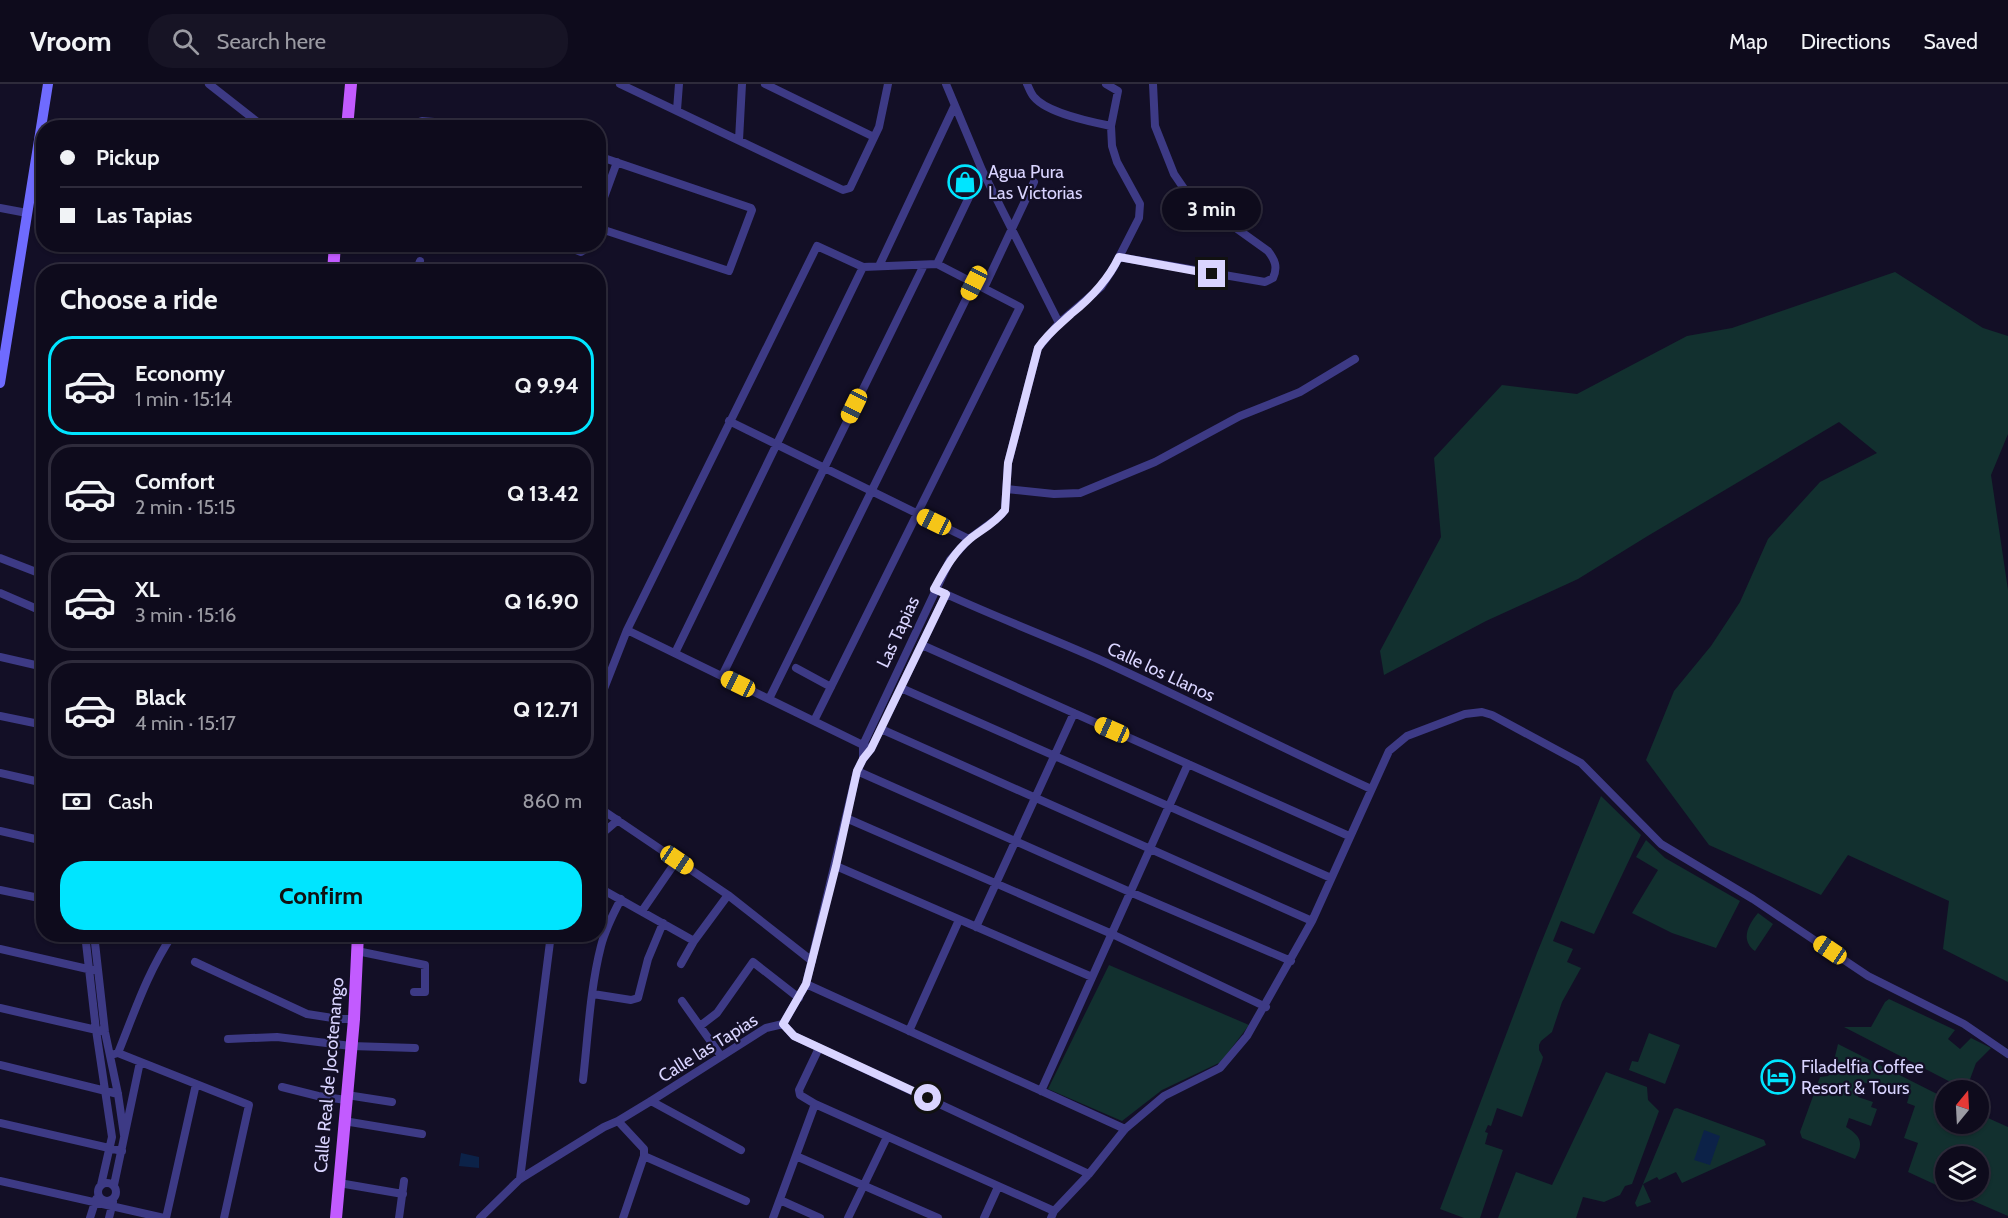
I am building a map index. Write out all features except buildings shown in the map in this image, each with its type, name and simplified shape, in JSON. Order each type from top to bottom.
[{"type":"main road","points":[[347,120],[351,84]]},
{"type":"main road","name":"Calle Real de Jocotenango","points":[[336,1218],[354,1019],[358,942]]},
{"type":"street","points":[[42,120],[48,84]]},
{"type":"street","points":[[209,84],[255,120]]},
{"type":"street","points":[[620,84],[843,190],[850,188],[879,127],[888,84]]},
{"type":"street","points":[[677,110],[679,84]]},
{"type":"street","points":[[738,140],[742,84]]},
{"type":"street","points":[[765,84],[874,137]]},
{"type":"street","points":[[946,84],[982,170],[1059,323]]},
{"type":"street","points":[[1027,84],[1032,96],[1040,103],[1082,121],[1111,126],[1118,91],[1106,84]]},
{"type":"street","points":[[1119,257],[1265,282],[1273,278],[1276,271],[1275,260],[1268,251],[1187,193],[1174,174],[1155,126],[1153,84]]},
{"type":"street","points":[[879,266],[954,106]]},
{"type":"street","name":"Las Tapias","points":[[863,759],[863,745],[934,589],[950,560],[969,539],[1005,510],[1010,452],[1038,348],[1059,323],[1101,287],[1141,212],[1140,204],[1117,162],[1112,146],[1111,126]]},
{"type":"street","points":[[0,383],[36,158]]},
{"type":"street","points":[[606,159],[751,207],[752,213],[729,271],[606,231]]},
{"type":"street","points":[[606,192],[617,162]]},
{"type":"street","points":[[937,264],[982,170]]},
{"type":"street","points":[[984,288],[1034,182]]},
{"type":"street","points":[[0,208],[27,213]]},
{"type":"street","points":[[606,684],[627,630],[814,248],[820,247],[863,267],[937,264],[1019,306],[1020,309],[814,722]]},
{"type":"street","points":[[722,676],[924,265]]},
{"type":"street","points":[[675,653],[863,267]]},
{"type":"street","points":[[769,699],[974,283]]},
{"type":"street","points":[[1007,489],[1054,494],[1080,493],[1155,462],[1240,416],[1300,392],[1355,359]]},
{"type":"street","points":[[729,421],[969,539]]},
{"type":"street","points":[[0,558],[36,572]]},
{"type":"street","name":"Calle los Llanos","points":[[934,589],[1097,659],[1371,789]]},
{"type":"street","points":[[0,593],[36,609]]},
{"type":"street","name":"Las Tapias","points":[[863,759],[871,749],[946,594]]},
{"type":"street","points":[[627,630],[871,749]]},
{"type":"street","points":[[922,645],[1349,836]]},
{"type":"street","points":[[0,657],[36,665]]},
{"type":"street","points":[[796,668],[831,687]]},
{"type":"street","points":[[901,688],[1331,878]]},
{"type":"street","points":[[819,1048],[798,1093],[815,1104],[998,1187],[1052,1215],[1125,1129],[1164,1096],[1220,1068],[1247,1036],[1312,921],[1389,751],[1400,741],[1465,714],[1482,712],[1492,715],[1581,763],[1661,844],[1753,899],[1868,976],[1964,1024],[2008,1054]]},
{"type":"street","points":[[976,927],[1074,713]]},
{"type":"street","points":[[0,716],[36,723]]},
{"type":"street","points":[[881,729],[1312,921]]},
{"type":"street","name":"Calle las Tapias","points":[[480,1218],[520,1179],[651,1101],[766,1028],[783,1024],[806,984],[857,771],[863,759]]},
{"type":"street","points":[[1041,1091],[1188,764]]},
{"type":"street","points":[[857,771],[1291,961]]},
{"type":"street","points":[[0,773],[36,781]]},
{"type":"street","points":[[606,812],[728,895],[812,961]]},
{"type":"street","points":[[846,818],[998,882],[1266,1006]]},
{"type":"street","points":[[606,830],[618,820]]},
{"type":"street","points":[[0,831],[36,839]]},
{"type":"street","points":[[642,911],[677,860]]},
{"type":"street","points":[[836,866],[1092,977]]},
{"type":"street","points":[[0,890],[36,897]]},
{"type":"street","points":[[606,891],[694,941]]},
{"type":"street","points":[[681,964],[694,941],[728,895]]},
{"type":"street","points":[[606,930],[621,899]]},
{"type":"street","points":[[909,1031],[959,920]]},
{"type":"street","points":[[593,994],[631,1000],[638,998],[648,959],[663,923]]},
{"type":"street","points":[[86,942],[88,970],[101,1031],[115,1054],[124,1135]]},
{"type":"street","points":[[90,1218],[101,1185],[112,1137],[105,1090],[95,942]]},
{"type":"street","points":[[115,1054],[149,973],[168,942]]},
{"type":"street","points":[[520,1179],[550,942]]},
{"type":"street","points":[[583,1080],[593,994],[602,942]]},
{"type":"street","points":[[0,949],[98,972]]},
{"type":"street","points":[[357,951],[426,965],[425,992],[414,992]]},
{"type":"street","points":[[195,962],[307,1014],[354,1019]]},
{"type":"street","points":[[700,1026],[717,1013],[753,962],[799,998]]},
{"type":"street","points":[[806,984],[1125,1129]]},
{"type":"street","points":[[682,1001],[722,1056]]},
{"type":"street","points":[[0,1008],[101,1031]]},
{"type":"street","points":[[783,1024],[794,1036],[1089,1174]]},
{"type":"street","points":[[228,1039],[277,1037],[351,1046],[415,1048]]},
{"type":"street","points":[[115,1054],[249,1105],[225,1218]]},
{"type":"street","points":[[109,1218],[117,1193],[114,1185],[140,1062]]},
{"type":"street","points":[[0,1065],[118,1094]]},
{"type":"street","points":[[0,1181],[113,1202],[165,1218],[196,1084]]},
{"type":"street","points":[[282,1087],[318,1096],[392,1102]]},
{"type":"street","points":[[651,1101],[741,1150]]},
{"type":"street","points":[[773,1218],[815,1104]]},
{"type":"street","points":[[344,1121],[423,1134]]},
{"type":"street","points":[[618,1121],[644,1149],[644,1156],[623,1218]]},
{"type":"street","points":[[0,1123],[122,1151]]},
{"type":"street","points":[[848,1218],[887,1137]]},
{"type":"street","points":[[644,1156],[746,1201]]},
{"type":"street","points":[[796,1156],[938,1218]]},
{"type":"street","points":[[399,1218],[404,1181]]},
{"type":"street","points":[[101,1185],[109,1183],[114,1185]]},
{"type":"street","points":[[339,1183],[403,1194]]},
{"type":"street","points":[[984,1218],[998,1187]]},
{"type":"street","points":[[780,1200],[820,1218]]},
{"type":"green space","points":[[1895,272],[1983,328],[2008,336],[2008,434],[1991,475],[2008,590],[2008,982],[1943,949],[1949,901],[1848,855],[1821,895],[1709,845],[1646,760],[1674,691],[1711,646],[1740,602],[1768,539],[1820,482],[1877,453],[1839,422],[1578,579],[1486,621],[1384,675],[1380,651],[1441,537],[1434,458],[1502,385],[1577,394],[1687,336],[1732,328]]},
{"type":"green space","points":[[1601,796],[1641,835],[1594,934],[1561,921],[1553,941],[1573,949],[1567,962],[1581,968],[1562,1002],[1552,1032],[1539,1045],[1543,1057],[1522,1117],[1497,1108],[1491,1126],[1488,1125],[1485,1132],[1488,1133],[1485,1144],[1503,1150],[1480,1218],[1464,1218],[1440,1209],[1537,953]]},
{"type":"green space","points":[[1646,840],[1665,858],[1740,901],[1716,948],[1672,933],[1632,913],[1658,870],[1636,857]]},
{"type":"green space","points":[[1758,913],[1773,924],[1755,951],[1750,947],[1747,932]]},
{"type":"green space","points":[[1109,965],[1249,1025],[1221,1062],[1162,1090],[1122,1121],[1048,1089]]},
{"type":"green space","points":[[1889,999],[1955,1030],[1948,1039],[1960,1049],[1971,1038],[1991,1048],[1976,1063],[1970,1080],[1947,1080],[1844,1027],[1871,1027]]},
{"type":"green space","points":[[1649,1033],[1680,1045],[1665,1084],[1629,1070],[1632,1061],[1638,1062]]},
{"type":"green space","points":[[1838,1044],[1935,1093],[1935,1134],[1989,1134],[1989,1118],[2008,1127],[2008,1216],[1971,1200],[1989,1200],[1989,1146],[1935,1146],[1935,1184],[1908,1172],[1918,1143],[1904,1138],[1915,1106],[1907,1103],[1909,1096],[1893,1091],[1891,1096],[1883,1093],[1884,1089],[1863,1082],[1858,1097],[1873,1102],[1871,1107],[1877,1109],[1871,1126],[1849,1118],[1846,1127],[1860,1140],[1855,1159],[1802,1138],[1800,1132],[1820,1077],[1831,1073]]},
{"type":"green space","points":[[1606,1072],[1647,1087],[1648,1100],[1659,1111],[1632,1184],[1625,1186],[1620,1195],[1604,1202],[1583,1197],[1576,1218],[1498,1218],[1516,1172],[1552,1185]]},
{"type":"green space","points":[[1677,1108],[1764,1140],[1766,1145],[1682,1183],[1676,1172],[1659,1180],[1657,1177],[1643,1184],[1651,1202],[1637,1207],[1635,1203],[1674,1109]]},
{"type":"water","points":[[1704,1130],[1720,1136],[1710,1165],[1694,1160]]},
{"type":"water","points":[[461,1153],[479,1157],[479,1168],[459,1166]]},
{"type":"place","name":"Agua Pura Las Victorias","points":[[965,182]]},
{"type":"place","name":"Filadelfia Coffee Resort & Tours","points":[[1778,1077]]},
{"type":"route","points":[[928,1098],[794,1036],[783,1024],[806,984],[857,771],[871,749],[946,594],[934,589],[950,560],[969,539],[1005,510],[1010,452],[1038,348],[1042,342],[1059,323],[1101,287],[1119,257],[1212,274]]}]
